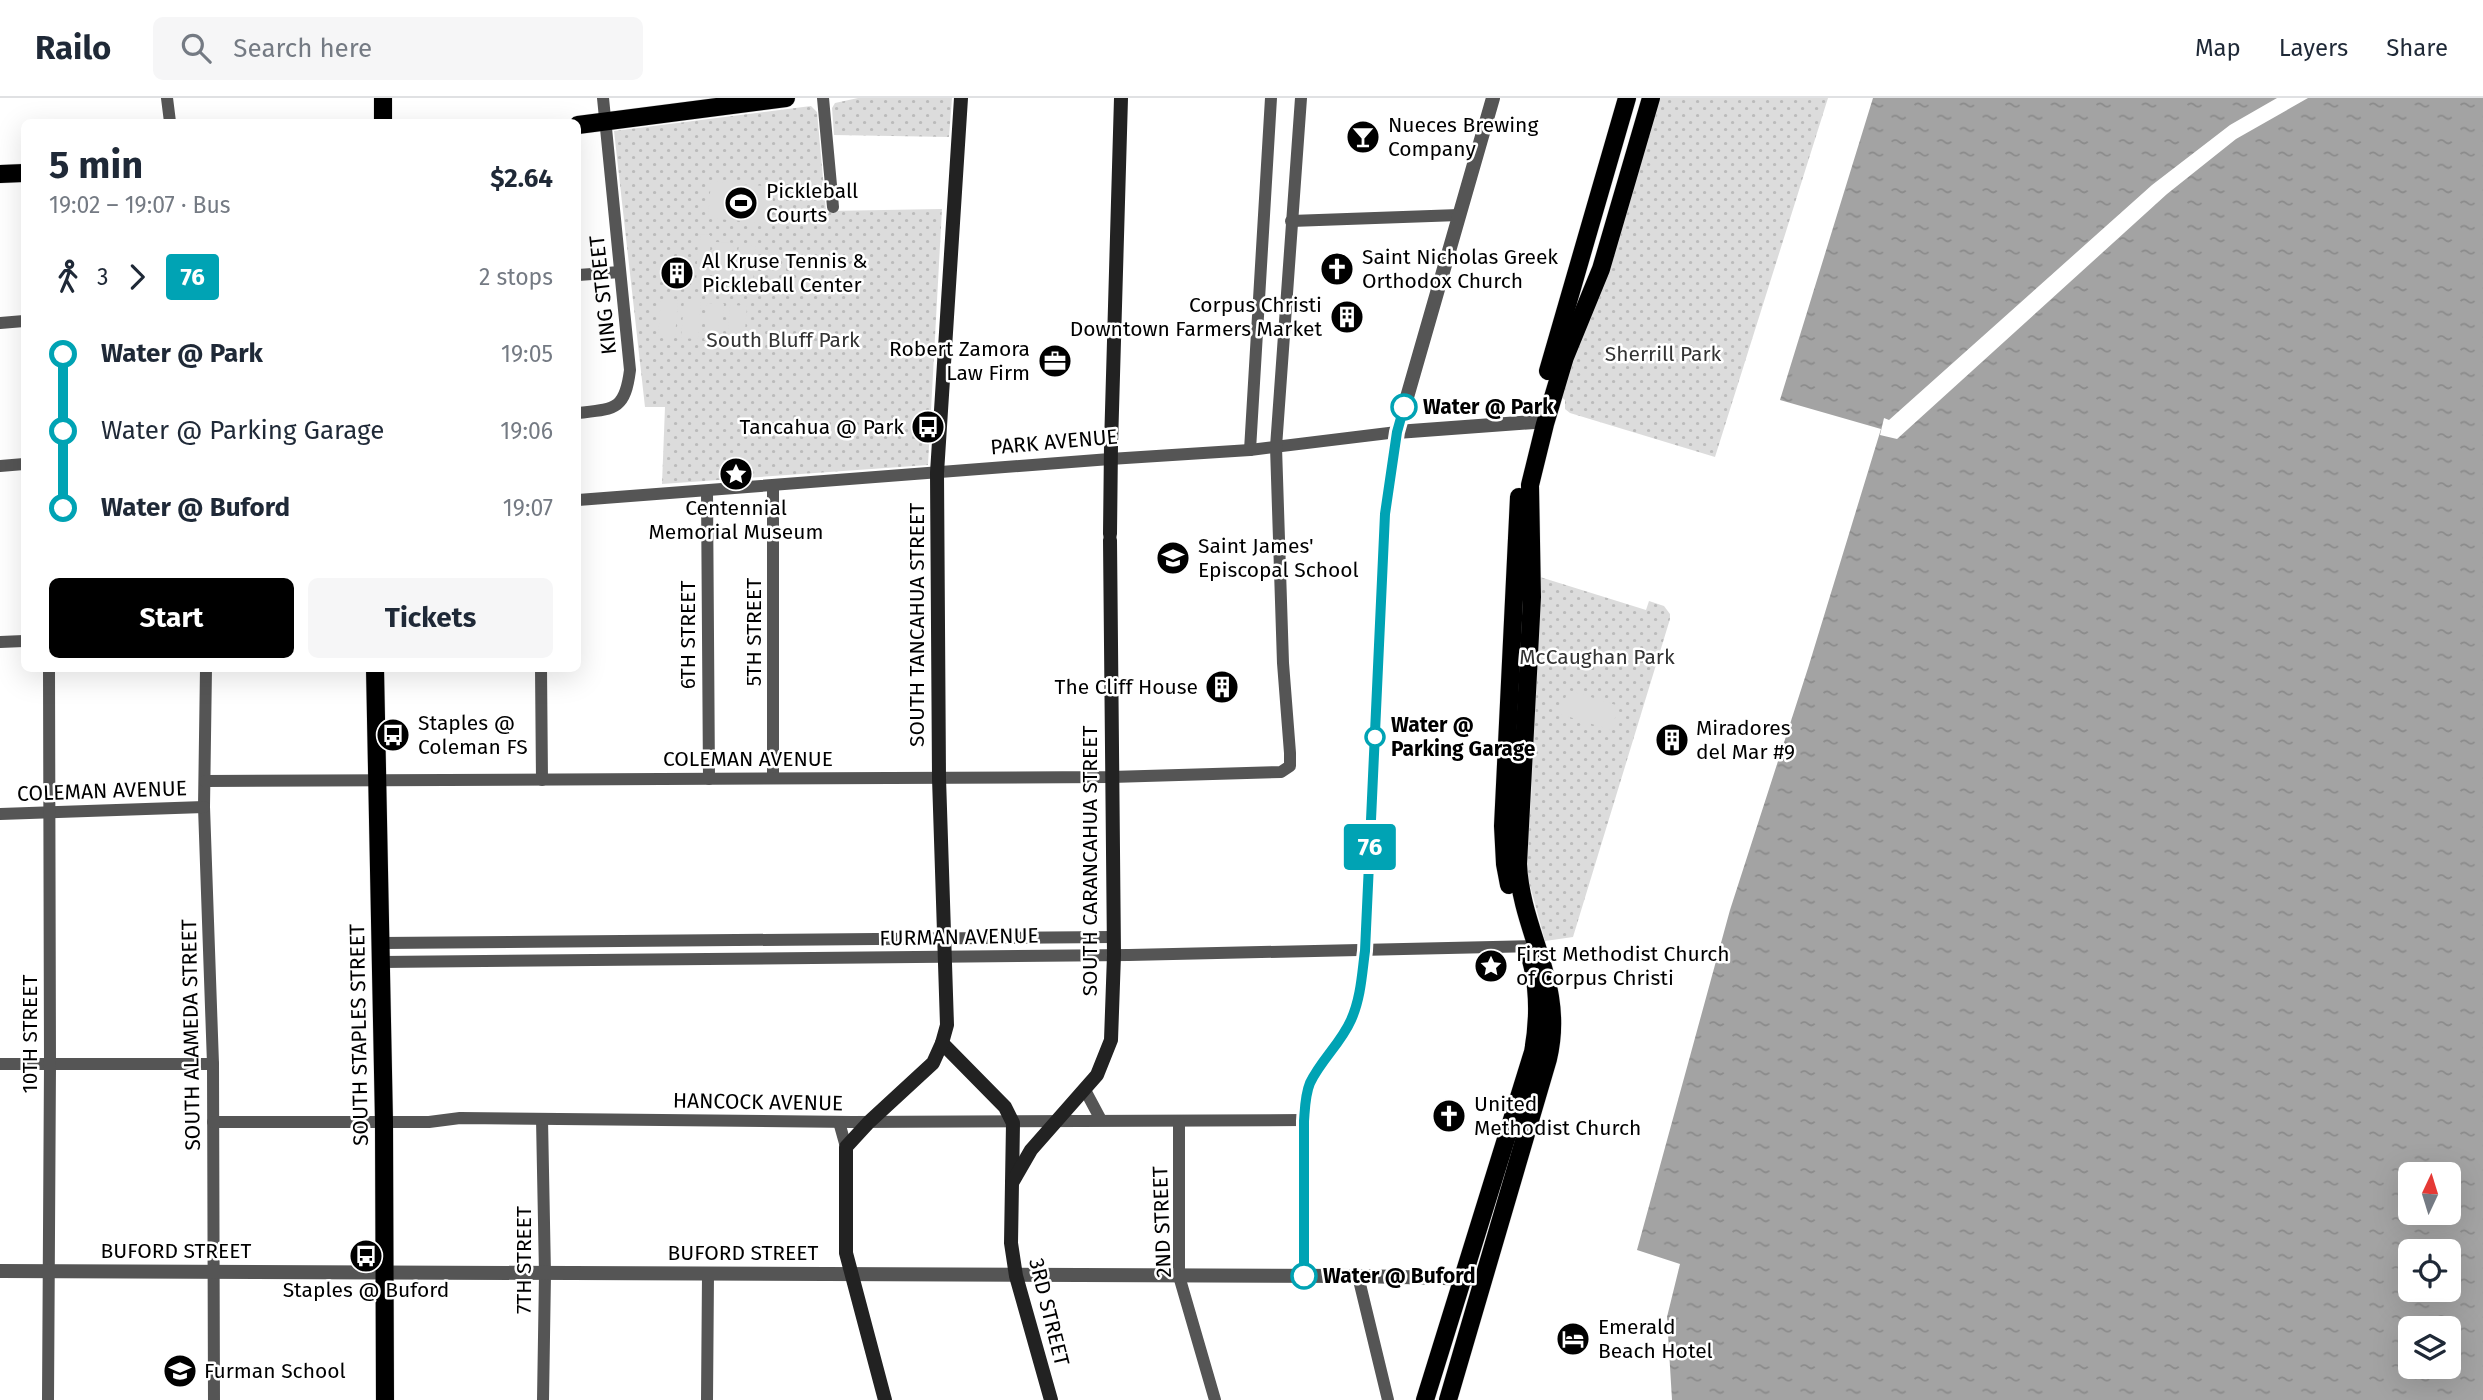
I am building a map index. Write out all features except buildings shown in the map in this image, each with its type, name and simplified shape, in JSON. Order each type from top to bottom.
[{"type":"main road","points":[[383,98],[383,119]]},
{"type":"main road","points":[[581,125],[786,98]]},
{"type":"main road","name":"SOUTH TANCAHUA STREET","points":[[846,1147],[933,1063],[947,1025],[939,778],[937,473],[961,98]]},
{"type":"main road","name":"SOUTH CARANCAHUA STREET","points":[[1057,1122],[1097,1075],[1111,1040],[1114,955],[1110,458],[1121,98]]},
{"type":"main road","points":[[1539,423],[1628,98]]},
{"type":"main road","points":[[1448,1400],[1550,1050],[1553,1030],[1551,991],[1509,884],[1503,827],[1518,502],[1523,463],[1601,270],[1651,98]]},
{"type":"main road","points":[[0,174],[21,173]]},
{"type":"main road","name":"SOUTH STAPLES STREET","points":[[375,672],[384,1122],[385,1400]]},
{"type":"main road","points":[[1425,1400],[1533,1052],[1538,1014],[1532,947]]},
{"type":"main road","points":[[942,1043],[1005,1107],[1013,1122],[1012,1183]]},
{"type":"main road","name":"3RD STREET","points":[[1051,1400],[1016,1276],[1011,1242],[1012,1183],[1031,1150],[1057,1122]]},
{"type":"main road","points":[[846,1147],[846,1253],[885,1400]]},
{"type":"street","points":[[167,98],[170,119]]},
{"type":"street","name":"KING STREET","points":[[581,413],[597,411],[621,403],[626,395],[630,370],[603,98]]},
{"type":"street","points":[[823,98],[833,207]]},
{"type":"street","points":[[1250,450],[1271,98]]},
{"type":"street","points":[[1276,447],[1301,98]]},
{"type":"street","points":[[1304,1276],[1304,1121],[1310,1084],[1341,1040],[1352,1018],[1359,993],[1365,951],[1385,514],[1397,432],[1493,98]]},
{"type":"street","points":[[1291,221],[1459,215]]},
{"type":"street","points":[[581,275],[620,272]]},
{"type":"street","points":[[0,323],[21,321]]},
{"type":"street","name":"PARK AVENUE","points":[[581,500],[1110,458],[1250,450],[1397,432],[1539,423]]},
{"type":"street","name":"COLEMAN AVENUE","points":[[205,781],[1111,777],[1281,772],[1290,766],[1281,626],[1276,447]]},
{"type":"street","points":[[0,466],[21,464]]},
{"type":"street","name":"5TH STREET","points":[[773,486],[773,778]]},
{"type":"street","name":"6TH STREET","points":[[707,491],[709,779]]},
{"type":"street","points":[[0,642],[21,641]]},
{"type":"street","name":"10TH STREET","points":[[48,1400],[49,672]]},
{"type":"street","name":"SOUTH ALAMEDA STREET","points":[[206,672],[204,807],[213,1064],[214,1400]]},
{"type":"street","points":[[541,672],[542,780]]},
{"type":"street","name":"COLEMAN AVENUE","points":[[0,814],[204,807]]},
{"type":"street","name":"FURMAN AVENUE","points":[[381,943],[1113,937]]},
{"type":"street","points":[[747,939],[747,958]]},
{"type":"street","points":[[570,941],[570,960]]},
{"type":"street","name":"FURMAN AVENUE","points":[[381,962],[1114,955],[1532,947]]},
{"type":"street","points":[[0,1064],[213,1064]]},
{"type":"street","points":[[1085,1090],[1101,1120]]},
{"type":"street","name":"HANCOCK AVENUE","points":[[213,1122],[429,1122],[460,1118],[839,1122],[1304,1121]]},
{"type":"street","name":"7TH STREET","points":[[542,1119],[545,1274],[543,1400]]},
{"type":"street","points":[[839,1122],[846,1147]]},
{"type":"street","name":"2ND STREET","points":[[1179,1122],[1180,1276],[1215,1400]]},
{"type":"street","name":"BUFORD STREET","points":[[0,1271],[1358,1276],[1485,1279]]},
{"type":"street","points":[[707,1400],[708,1274]]},
{"type":"street","points":[[1358,1276],[1388,1400]]},
{"type":"green space","points":[[858,98],[952,98],[949,137],[834,135],[832,108],[835,103]]},
{"type":"green space","name":"Sherrill Park","points":[[1659,98],[1828,98],[1715,457],[1570,413],[1565,409],[1565,400],[1561,397],[1569,369],[1608,276]]},
{"type":"green space","name":"South Bluff Park","points":[[811,106],[817,112],[826,211],[942,209],[928,465],[662,484],[665,407],[645,407],[614,131]]},
{"type":"green space","name":"Pickleball Courts","points":[[711,181],[774,187],[771,224],[708,218]]},
{"type":"green space","points":[[701,234],[710,235],[711,242],[706,285],[696,284],[698,240]]},
{"type":"green space","points":[[716,242],[734,243],[731,280],[713,279]]},
{"type":"green space","points":[[739,244],[756,246],[753,283],[735,281]]},
{"type":"green space","points":[[661,299],[678,300],[675,337],[658,336]]},
{"type":"green space","points":[[684,301],[701,302],[698,339],[681,338]]},
{"type":"green space","points":[[707,303],[724,304],[721,341],[704,340]]},
{"type":"green space","points":[[730,305],[747,306],[744,343],[727,341]]},
{"type":"green space","name":"McCaughan Park","points":[[1540,577],[1646,610],[1649,601],[1664,606],[1670,614],[1573,937],[1545,941],[1525,867],[1531,801]]},
{"type":"green space","points":[[1568,690],[1619,706],[1611,730],[1560,714]]},
{"type":"water","points":[[1873,98],[2483,98],[2483,1400],[1672,1400],[1667,1317],[1680,1264],[1637,1250],[1730,910],[1881,429],[1780,400]]},
{"type":"pier","points":[[2277,98],[2308,98],[2236,139],[2167,194],[1897,439],[1880,435],[1884,418],[1889,420],[2152,185],[2230,125]]},
{"type":"bus line","name":"76","points":[[1304,1276],[1304,1121],[1307,1092],[1352,1018],[1359,993],[1365,951],[1385,514],[1397,432],[1404,407]]},
{"type":"place","name":"Nueces Brewing Company","points":[[1363,137]]},
{"type":"place","name":"Pickleball Courts","points":[[741,203]]},
{"type":"place","name":"Saint Nicholas Greek Orthodox Church","points":[[1337,269]]},
{"type":"place","name":"Al Kruse Tennis & Pickleball Center","points":[[677,273]]},
{"type":"place","name":"Corpus Christi Downtown Farmers Market","points":[[1347,317]]},
{"type":"place","name":"Robert Zamora Law Firm","points":[[1055,361]]},
{"type":"place","name":"Water @ Park","points":[[1404,407]]},
{"type":"place","name":"Tancahua @ Park","points":[[928,427]]},
{"type":"place","name":"Centennial Memorial Museum","points":[[736,474]]},
{"type":"place","name":"Saint James' Episcopal School","points":[[1173,558]]},
{"type":"place","name":"The Cliff House","points":[[1222,687]]},
{"type":"place","name":"Staples @ Coleman FS","points":[[393,735]]},
{"type":"place","name":"Water @ Parking Garage","points":[[1375,737]]},
{"type":"place","name":"Miradores del Mar #9","points":[[1672,740]]},
{"type":"place","name":"First Methodist Church of Corpus Christi","points":[[1491,966]]},
{"type":"place","name":"United Methodist Church","points":[[1449,1116]]},
{"type":"place","name":"Staples @ Buford","points":[[366,1256]]},
{"type":"place","name":"Water @ Buford","points":[[1304,1276]]},
{"type":"place","name":"Emerald Beach Hotel","points":[[1573,1339]]},
{"type":"place","name":"Furman School","points":[[180,1371]]}]
